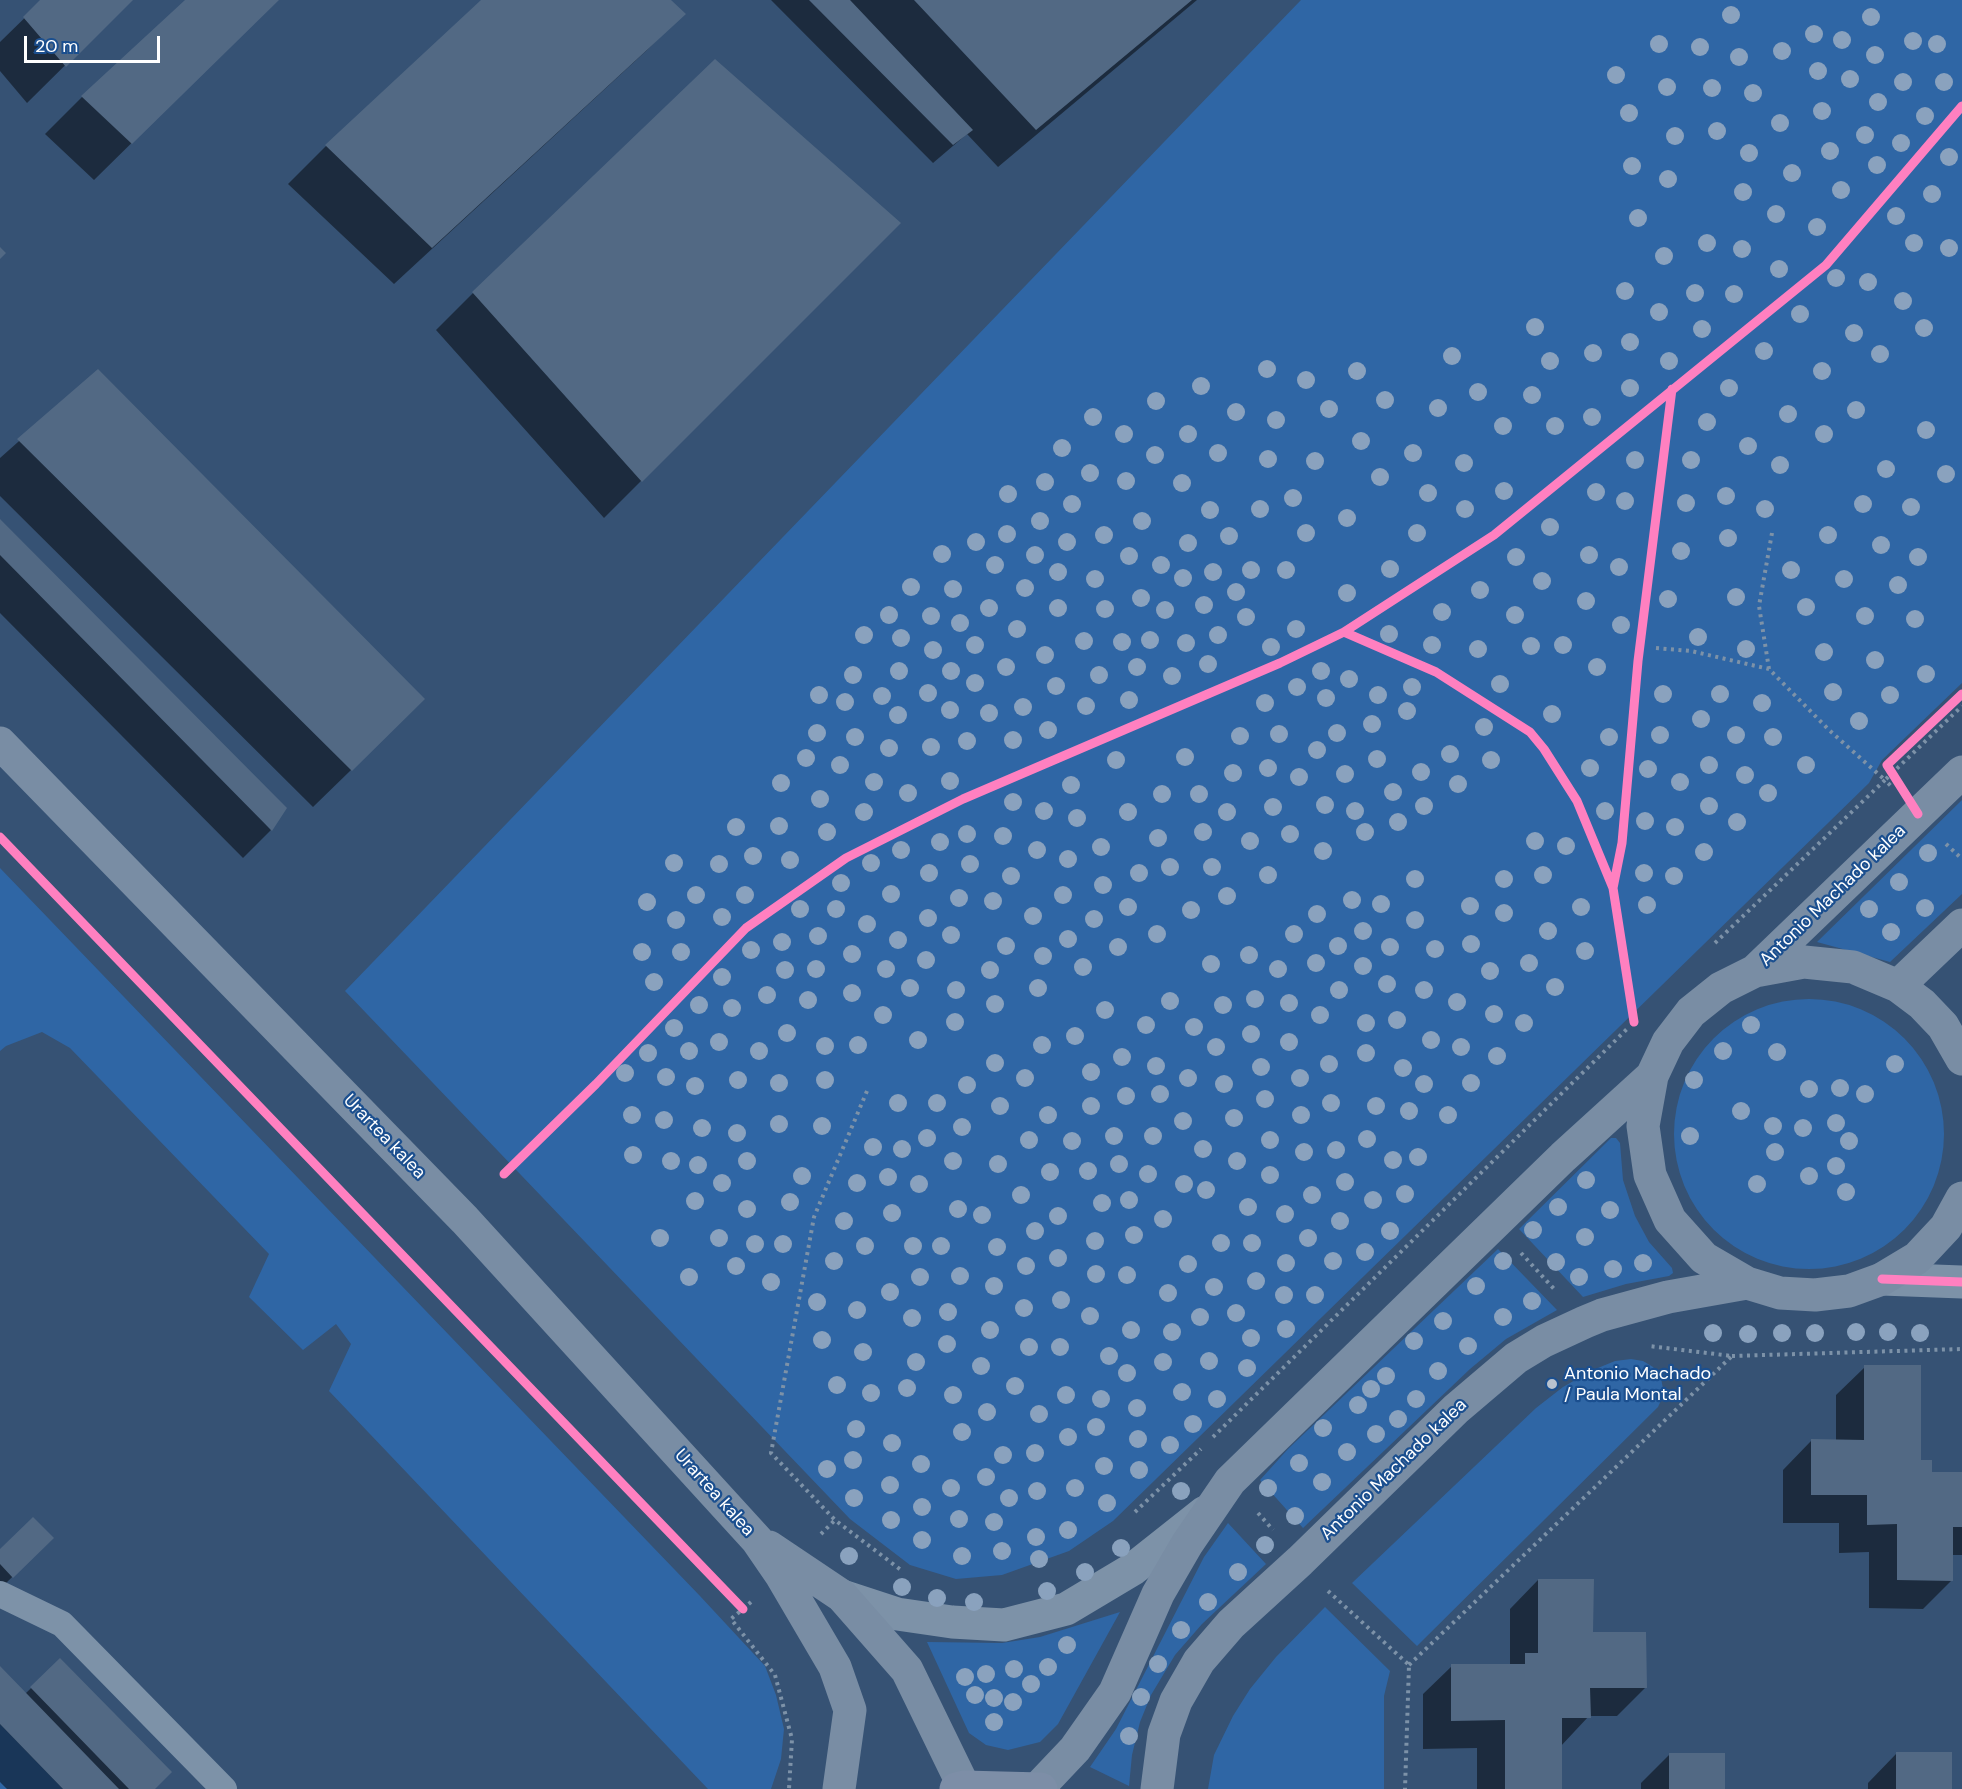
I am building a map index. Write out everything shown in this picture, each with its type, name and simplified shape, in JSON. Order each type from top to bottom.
[{"type":"main road","name":"Urartea kalea","points":[[0,743],[465,1220],[757,1540],[781,1575],[836,1667],[850,1710],[839,1789]]},
{"type":"main road","name":"Antonio Machado kalea","points":[[1755,971],[1962,772]]},
{"type":"main road","points":[[1898,986],[1962,925]]},
{"type":"main road","points":[[1961,1054],[1943,1026],[1923,1004],[1898,986],[1853,967],[1804,962],[1755,971],[1721,988],[1691,1012],[1668,1042],[1652,1076],[1643,1126],[1650,1175],[1670,1220],[1704,1258],[1747,1283],[1780,1293],[1815,1296],[1850,1291],[1882,1279],[1917,1258],[1946,1227],[1962,1198]]},
{"type":"main road","points":[[960,1788],[1040,1789],[1075,1749],[1115,1692],[1158,1594],[1187,1544],[1222,1493],[1563,1157],[1652,1076]]},
{"type":"main road","name":"Antonio Machado kalea","points":[[1157,1789],[1164,1734],[1176,1701],[1199,1661],[1231,1624],[1300,1561],[1456,1409],[1516,1358],[1544,1341],[1585,1322],[1668,1297],[1747,1283]]},
{"type":"main road","name":"Urartea kalea","points":[[757,1540],[842,1596],[907,1670],[960,1788]]},
{"type":"street","points":[[1882,1279],[1962,1282]]},
{"type":"street","points":[[842,1596],[897,1614],[952,1622],[1004,1624],[1066,1609],[1133,1569],[1222,1493]]},
{"type":"lane","points":[[0,1594],[62,1624],[224,1789]]},
{"type":"path","points":[[1768,669],[1759,606],[1772,533]]},
{"type":"path","points":[[1656,648],[1691,651],[1768,669],[1829,730],[1889,776],[1918,814]]},
{"type":"path","points":[[1889,776],[1887,765],[1962,694]]},
{"type":"path","points":[[1709,949],[1962,706]]},
{"type":"path","points":[[1128,1518],[1634,1022]]},
{"type":"path","points":[[867,1091],[814,1217],[771,1453],[835,1520],[901,1570],[910,1574]]},
{"type":"path","points":[[1494,1224],[1585,1322]]},
{"type":"path","points":[[1643,1346],[1732,1356],[1962,1349]]},
{"type":"path","points":[[1405,1789],[1408,1665],[1732,1356]]},
{"type":"path","points":[[1198,1451],[1222,1493],[1300,1561]]},
{"type":"path","points":[[1320,1598],[1328,1590],[1408,1665]]},
{"type":"path","points":[[735,1601],[743,1609]]},
{"type":"shaded area","points":[[1301,0],[1962,0],[1962,683],[1882,760],[1869,783],[1113,1521],[1069,1551],[1002,1575],[956,1579],[910,1565],[850,1519],[345,991]]},
{"type":"shaded area","points":[[1962,800],[1962,894],[1890,962],[1817,942]]},
{"type":"shaded area","points":[[0,868],[765,1666],[776,1695],[784,1729],[781,1759],[771,1789],[708,1789],[329,1391],[351,1344],[336,1324],[303,1350],[249,1297],[269,1254],[70,1048],[42,1032],[6,1046],[0,1051]]},
{"type":"shaded area","points":[[1796,999],[1822,999],[1861,1009],[1884,1021],[1905,1038],[1922,1059],[1934,1082],[1942,1108],[1944,1134],[1942,1160],[1934,1186],[1922,1209],[1905,1230],[1884,1247],[1848,1264],[1822,1269],[1796,1269],[1770,1264],[1745,1253],[1723,1239],[1704,1220],[1690,1198],[1679,1173],[1674,1147],[1674,1121],[1679,1095],[1690,1070],[1704,1048],[1723,1029],[1745,1015],[1770,1004]]},
{"type":"shaded area","points":[[1611,1138],[1616,1138],[1620,1143],[1623,1180],[1635,1216],[1649,1242],[1672,1268],[1673,1273],[1669,1276],[1626,1284],[1583,1297],[1519,1229]]},
{"type":"shaded area","points":[[1498,1249],[1557,1310],[1506,1339],[1470,1369],[1303,1528],[1260,1480],[1288,1449]]},
{"type":"shaded area","points":[[1631,1359],[1643,1361],[1653,1367],[1661,1378],[1664,1394],[1658,1407],[1417,1646],[1352,1583],[1536,1408],[1563,1387],[1593,1370],[1615,1361]]},
{"type":"shaded area","points":[[1228,1523],[1266,1564],[1202,1624],[1175,1655],[1151,1695],[1140,1722],[1132,1755],[1129,1786],[1090,1767],[1116,1729],[1204,1557]]},
{"type":"shaded area","points":[[1325,1607],[1390,1671],[1384,1696],[1384,1789],[1208,1789],[1214,1755],[1233,1716],[1250,1689],[1276,1657]]},
{"type":"shaded area","points":[[1120,1612],[1058,1724],[1040,1742],[1008,1750],[986,1745],[969,1733],[927,1642],[1002,1643],[1040,1637]]},
{"type":"shaded area","points":[[0,1724],[63,1789],[0,1789]]},
{"type":"building","points":[[40,0],[133,0],[66,67],[23,17]]},
{"type":"building","points":[[185,0],[279,0],[132,144],[81,96]]},
{"type":"building","points":[[481,0],[671,0],[686,14],[432,248],[325,145]]},
{"type":"building","points":[[809,0],[850,0],[973,130],[953,145]]},
{"type":"building","points":[[914,0],[1192,0],[1036,130]]},
{"type":"building","points":[[715,59],[901,223],[642,482],[472,292]]},
{"type":"building","points":[[0,247],[6,253],[0,259]]},
{"type":"building","points":[[98,369],[425,699],[352,771],[17,439]]},
{"type":"building","points":[[0,519],[287,808],[272,831],[0,555]]},
{"type":"building","points":[[1864,1365],[1921,1365],[1921,1460],[1932,1460],[1932,1472],[1962,1472],[1962,1527],[1953,1527],[1953,1581],[1897,1580],[1897,1524],[1867,1525],[1867,1495],[1811,1495],[1811,1439],[1864,1440]]},
{"type":"building","points":[[33,1517],[54,1538],[13,1578],[0,1564],[0,1549]]},
{"type":"building","points":[[1538,1579],[1594,1579],[1593,1632],[1646,1632],[1647,1688],[1590,1688],[1591,1718],[1562,1718],[1562,1789],[1505,1789],[1505,1720],[1451,1721],[1451,1664],[1525,1664],[1525,1653],[1538,1653]]},
{"type":"building","points":[[60,1658],[172,1772],[155,1789],[129,1789],[30,1687]]},
{"type":"building","points":[[0,1666],[119,1789],[63,1789],[0,1724]]},
{"type":"building","points":[[1896,1752],[1952,1752],[1952,1789],[1896,1789]]},
{"type":"building","points":[[1669,1753],[1725,1753],[1725,1789],[1669,1789]]},
{"type":"cycle path","points":[[504,1174],[596,1084],[746,928],[846,858],[963,799],[1280,663],[1344,632],[1494,535],[1826,265],[1962,106]]},
{"type":"cycle path","points":[[1634,1022],[1613,888],[1622,843],[1638,661],[1672,389]]},
{"type":"cycle path","points":[[1344,632],[1436,672],[1530,732],[1544,749],[1577,801],[1613,888]]},
{"type":"cycle path","points":[[1918,814],[1887,765],[1962,694]]},
{"type":"cycle path","points":[[0,837],[743,1609]]},
{"type":"cycle path","points":[[1882,1279],[1962,1282]]},
{"type":"place","name":"Antonio Machado / Paula Montal","points":[[1552,1384]]}]
